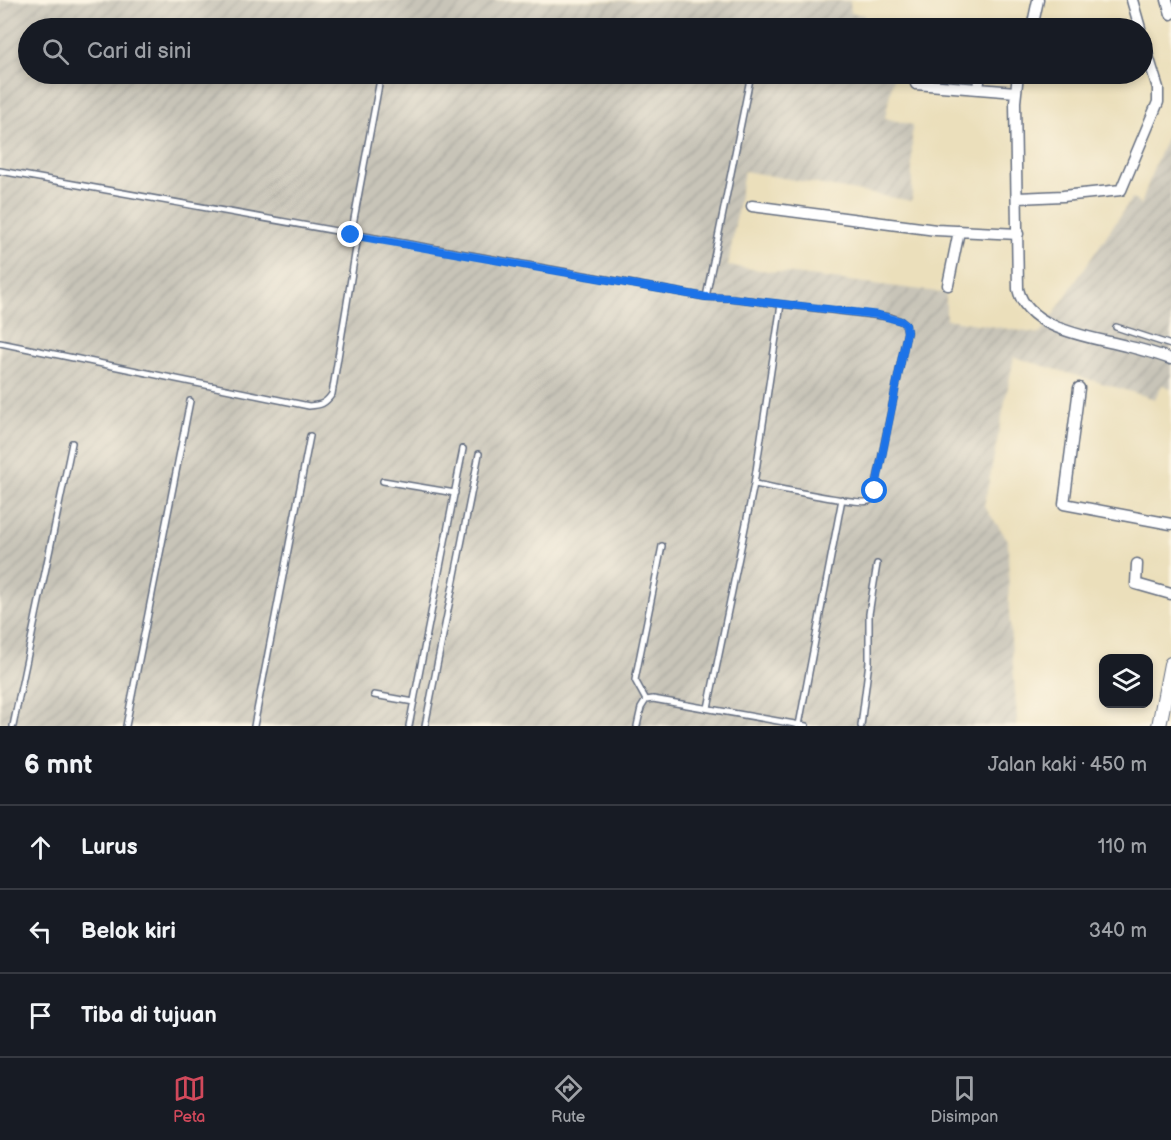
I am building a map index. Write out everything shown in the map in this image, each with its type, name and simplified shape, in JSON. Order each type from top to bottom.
[{"type":"street","points":[[1034,18],[1038,0]]},
{"type":"street","points":[[1132,0],[1137,18]]},
{"type":"street","points":[[1167,0],[1171,13]]},
{"type":"street","points":[[1017,198],[1121,190],[1158,102],[1158,88],[1153,71]]},
{"type":"street","points":[[916,84],[1016,92]]},
{"type":"street","points":[[978,89],[979,84]]},
{"type":"street","points":[[1017,84],[1018,289],[1020,298],[1042,319],[1060,329],[1171,359]]},
{"type":"street","points":[[752,206],[959,231],[1018,234]]},
{"type":"street","points":[[948,285],[959,231]]},
{"type":"street","points":[[1079,388],[1064,504],[1171,524]]},
{"type":"street","points":[[1137,564],[1136,584],[1171,594]]},
{"type":"street","points":[[1159,726],[1171,663]]},
{"type":"lane","points":[[351,235],[379,84]]},
{"type":"lane","points":[[706,297],[749,84]]},
{"type":"lane","points":[[0,171],[706,297],[879,315],[901,321],[906,325],[907,332],[875,491],[869,501],[864,503],[754,484]]},
{"type":"lane","points":[[0,343],[309,406],[321,405],[327,402],[332,394],[358,236]]},
{"type":"lane","points":[[708,708],[754,484],[782,304]]},
{"type":"lane","points":[[1116,327],[1171,345]]},
{"type":"lane","points":[[126,726],[190,401]]},
{"type":"lane","points":[[254,726],[310,436]]},
{"type":"lane","points":[[13,726],[72,443]]},
{"type":"lane","points":[[409,726],[463,449]]},
{"type":"lane","points":[[425,726],[479,454]]},
{"type":"lane","points":[[383,481],[455,493]]},
{"type":"lane","points":[[799,724],[842,499]]},
{"type":"lane","points":[[646,700],[635,680],[662,546]]},
{"type":"lane","points":[[861,726],[869,662],[869,614],[877,564]]},
{"type":"lane","points":[[374,695],[414,702]]},
{"type":"lane","points":[[638,726],[641,708],[646,700],[653,699],[806,726]]},
{"type":"shaded area","points":[[0,0],[850,1],[851,13],[864,15],[864,18],[18,18],[18,84],[892,84],[885,118],[912,125],[912,201],[744,171],[728,266],[946,293],[946,319],[1040,334],[1132,198],[1141,205],[1155,164],[1171,128],[1171,388],[1162,385],[1155,399],[1014,357],[984,506],[1008,540],[1009,612],[1016,726],[0,726]]},
{"type":"route","points":[[351,235],[706,297],[879,315],[901,321],[906,325],[907,332],[875,491]]}]
